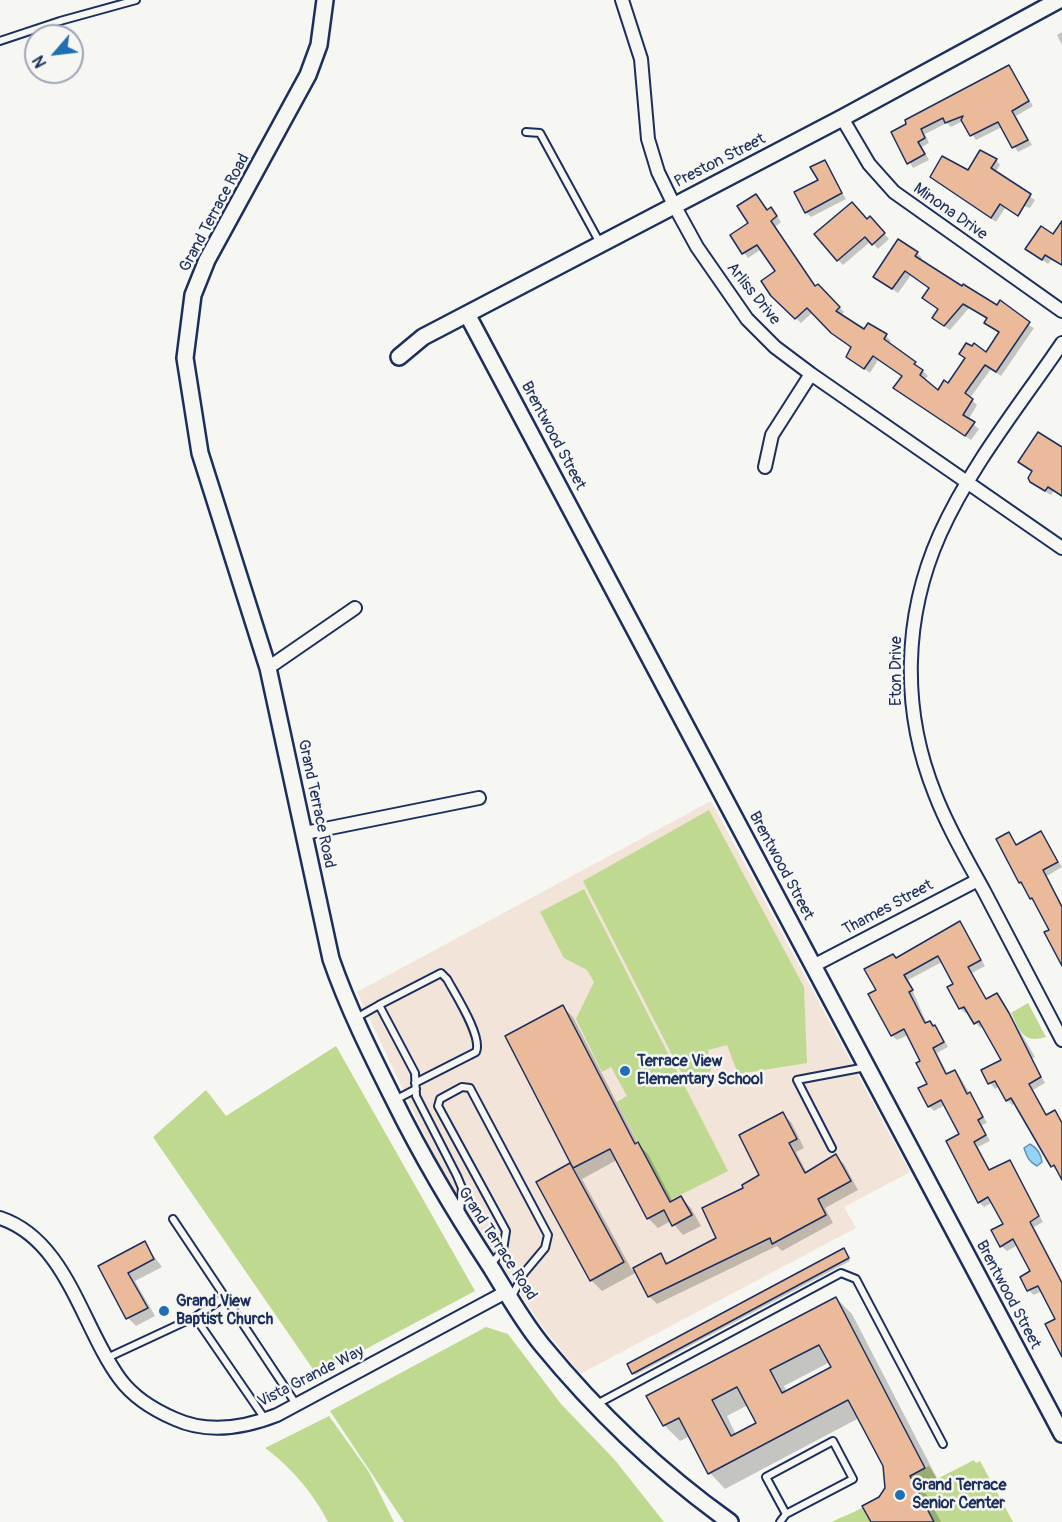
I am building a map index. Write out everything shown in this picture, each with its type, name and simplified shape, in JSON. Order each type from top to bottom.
[{"type":"street","name":"Grand Terrace Road","points":[[325,0],[319,45],[308,75],[207,261],[193,295],[185,358],[189,398],[200,453],[268,668],[332,959],[355,1019],[427,1165],[540,1343],[595,1405],[668,1474],[730,1522]]},
{"type":"street","name":"Arliss Drive","points":[[622,0],[641,60],[648,139],[658,172],[697,247],[747,319],[775,346],[811,374],[1062,548]]},
{"type":"street","name":"Preston Street","points":[[399,357],[423,338],[467,314],[842,118],[1059,0]]},
{"type":"street","name":"Minona Drive","points":[[842,118],[869,164],[894,192],[1062,311]]},
{"type":"street","name":"Brentwood Street","points":[[467,314],[1062,1434]]},
{"type":"street","name":"Eton Drive","points":[[1062,343],[967,483],[940,533],[922,582],[912,643],[910,684],[917,735],[929,779],[943,814],[1062,1040]]},
{"type":"street","points":[[765,467],[772,435],[811,374]]},
{"type":"street","points":[[268,668],[355,608]]},
{"type":"street","points":[[305,833],[479,798]]},
{"type":"street","name":"Thames Street","points":[[813,966],[978,880]]},
{"type":"street","name":"Vista Grande Way","points":[[0,1218],[32,1234],[48,1253],[107,1358],[121,1380],[138,1398],[158,1412],[183,1423],[210,1428],[243,1426],[266,1420],[508,1295]]},
{"type":"lane","points":[[0,41],[60,21],[136,0]]},
{"type":"lane","points":[[526,132],[540,133],[601,244]]},
{"type":"lane","points":[[355,1019],[441,973],[447,979],[477,1036],[476,1052],[394,1100]]},
{"type":"lane","points":[[379,1005],[415,1073],[416,1096],[460,1182],[460,1220]]},
{"type":"lane","points":[[832,1148],[797,1080],[867,1067]]},
{"type":"lane","points":[[489,1265],[503,1250],[506,1231],[438,1106],[440,1099],[462,1087],[470,1088],[548,1234],[545,1248],[508,1295]]},
{"type":"lane","points":[[173,1219],[297,1405]]},
{"type":"lane","points":[[595,1405],[841,1273],[856,1280],[943,1444]]},
{"type":"lane","points":[[107,1358],[195,1317],[225,1297]]},
{"type":"lane","points":[[195,1317],[266,1420]]},
{"type":"lane","points":[[780,1522],[786,1514],[853,1479],[833,1441],[766,1477],[786,1514]]},
{"type":"shaded area","name":"Terrace View Elementary School","points":[[711,801],[910,1172],[844,1207],[856,1228],[580,1374],[538,1321],[442,1172],[357,992]]},
{"type":"green space","points":[[709,810],[804,987],[807,1063],[738,1074],[727,1045],[708,1050],[711,1070],[704,1082],[688,1086],[583,881]]},
{"type":"green space","points":[[584,889],[728,1171],[668,1201],[617,1102],[627,1096],[611,1067],[602,1072],[576,1019],[594,982],[587,970],[564,958],[540,912]]},
{"type":"green space","points":[[1028,1003],[1046,1037],[1032,1039],[1027,1037],[1017,1025],[1011,1013]]},
{"type":"green space","points":[[336,1046],[475,1291],[317,1375],[153,1137],[206,1090],[226,1116]]},
{"type":"green space","points":[[486,1327],[508,1334],[561,1404],[614,1459],[664,1522],[404,1522],[330,1411]]},
{"type":"green space","points":[[329,1416],[369,1472],[394,1522],[328,1522],[301,1481],[265,1448]]},
{"type":"green space","points":[[974,1460],[976,1463],[980,1461],[1013,1522],[832,1522],[872,1502],[879,1496],[885,1482],[907,1478],[929,1466],[937,1479]]},
{"type":"water","points":[[1030,1144],[1041,1156],[1042,1162],[1037,1166],[1029,1159],[1024,1148]]},
{"type":"building","points":[[1009,65],[1029,101],[1012,111],[1028,140],[1012,148],[998,122],[970,136],[961,120],[963,116],[945,123],[943,118],[921,129],[925,138],[918,142],[925,154],[907,164],[891,132],[906,124],[905,120]]},
{"type":"building","points":[[980,150],[997,159],[991,168],[1031,194],[1018,216],[1000,204],[991,218],[930,177],[942,156],[968,170]]},
{"type":"building","points":[[825,160],[842,193],[805,213],[794,192],[818,180],[810,167]]},
{"type":"building","points":[[756,194],[767,210],[771,207],[777,216],[771,221],[815,286],[818,284],[840,307],[836,311],[864,329],[868,323],[887,334],[884,339],[916,362],[914,364],[923,370],[920,375],[938,390],[944,380],[948,383],[965,358],[959,354],[966,343],[972,346],[974,343],[986,352],[999,332],[984,323],[987,318],[963,304],[944,326],[932,318],[938,309],[922,298],[929,288],[905,271],[892,289],[873,277],[898,239],[918,252],[915,256],[962,286],[963,284],[997,305],[1000,300],[1030,322],[996,372],[985,365],[965,393],[973,399],[963,415],[975,422],[965,436],[893,388],[902,376],[873,356],[864,369],[846,357],[851,347],[831,333],[807,308],[795,319],[771,296],[761,281],[775,271],[757,245],[742,254],[730,235],[748,223],[737,206]]},
{"type":"building","points":[[852,202],[867,219],[870,216],[885,233],[872,245],[865,237],[837,261],[814,234]]},
{"type":"building","points":[[1062,221],[1062,265],[1045,255],[1042,260],[1025,249],[1041,226],[1053,234]]},
{"type":"building","points":[[1038,432],[1062,447],[1062,496],[1048,487],[1045,491],[1030,482],[1028,478],[1032,471],[1018,462]]},
{"type":"building","points":[[1041,831],[1058,862],[1043,870],[1062,907],[1062,966],[1044,932],[1049,930],[1032,898],[1030,899],[1021,882],[1019,883],[996,839],[1009,832],[1016,845]]},
{"type":"building","points":[[960,921],[981,960],[968,967],[986,999],[997,993],[1041,1077],[1029,1084],[1046,1115],[1055,1110],[1062,1123],[1062,1180],[1054,1165],[1051,1167],[1011,1098],[1006,1101],[995,1081],[988,1084],[981,1070],[1001,1060],[979,1021],[974,1024],[964,1007],[959,1009],[947,987],[953,984],[938,956],[904,975],[913,990],[909,992],[925,1023],[930,1021],[933,1026],[935,1025],[944,1042],[933,1048],[946,1074],[955,1070],[967,1094],[970,1092],[983,1117],[978,1120],[986,1135],[974,1142],[989,1170],[1010,1160],[1039,1216],[1030,1222],[1062,1283],[1062,1357],[1045,1324],[1055,1319],[1038,1286],[1027,1291],[1020,1277],[1030,1271],[1013,1239],[1000,1247],[991,1230],[1003,1224],[988,1197],[978,1203],[946,1141],[959,1134],[941,1100],[928,1107],[918,1088],[927,1084],[916,1063],[920,1061],[904,1029],[891,1036],[868,994],[876,990],[864,969],[893,954],[896,958]]},
{"type":"building","points":[[563,1005],[635,1144],[638,1142],[670,1202],[681,1196],[692,1215],[672,1226],[664,1210],[647,1219],[610,1149],[573,1168],[505,1036]]},
{"type":"building","points":[[783,1112],[797,1139],[789,1143],[805,1173],[836,1154],[851,1181],[818,1199],[826,1215],[772,1244],[770,1238],[648,1297],[633,1268],[661,1253],[666,1264],[716,1238],[702,1208],[743,1188],[742,1185],[759,1175],[739,1135]]},
{"type":"building","points":[[570,1163],[624,1262],[590,1281],[536,1182]]},
{"type":"building","points":[[145,1241],[154,1259],[128,1273],[148,1308],[126,1319],[98,1266]]},
{"type":"building","points":[[844,1248],[849,1258],[632,1374],[627,1364]]},
{"type":"building","points":[[836,1297],[925,1468],[910,1476],[934,1522],[871,1522],[862,1506],[879,1497],[885,1488],[883,1466],[848,1400],[708,1474],[679,1418],[663,1426],[646,1396]],"holes":[[[819,1345],[831,1367],[782,1393],[770,1370]],[[737,1387],[756,1423],[731,1436],[712,1400]]]},
{"type":"place","name":"Terrace View Elementary School","points":[[625,1071]]},
{"type":"place","name":"Grand View Baptist Church","points":[[164,1311]]},
{"type":"place","name":"Grand Terrace Senior Center","points":[[900,1495]]}]
